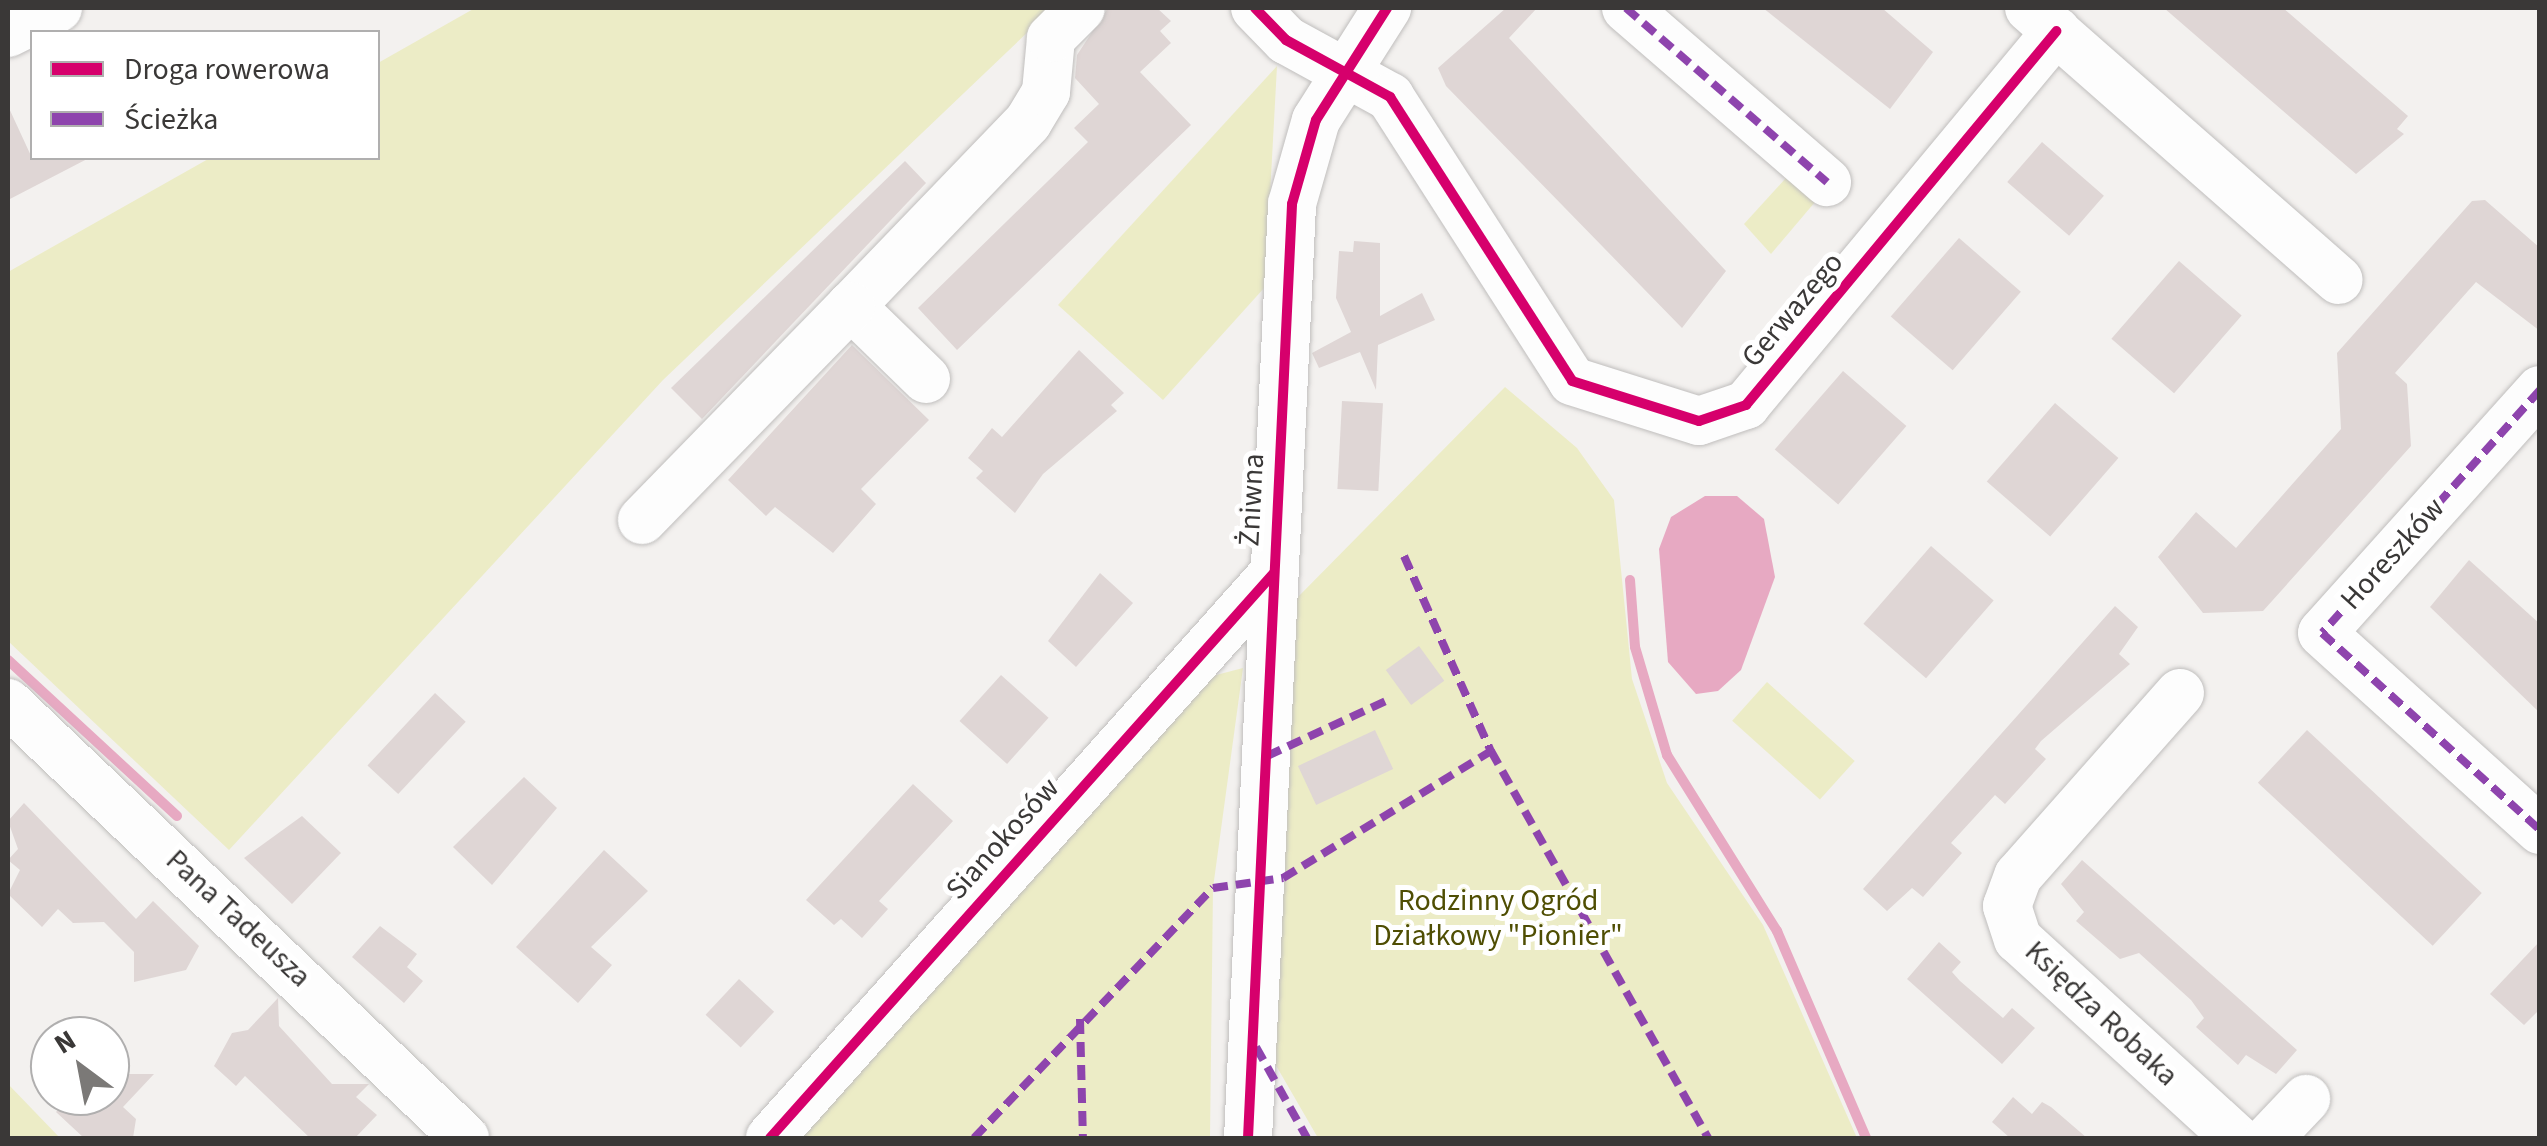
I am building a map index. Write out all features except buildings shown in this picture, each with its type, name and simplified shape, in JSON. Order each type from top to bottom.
[{"type":"street","points":[[8,33],[58,8]]},
{"type":"street","points":[[642,520],[1028,122],[1046,92],[1052,38],[1081,8]]},
{"type":"street","name":"Gerwazego","points":[[1255,8],[1286,40],[1343,68],[1390,98],[1572,381],[1588,393],[1718,421],[1746,405],[2043,19],[2339,280]]},
{"type":"street","name":"Żniwna","points":[[1248,1138],[1292,204],[1306,144],[1343,68],[1387,8]]},
{"type":"street","points":[[1626,8],[1827,182]]},
{"type":"street","points":[[852,306],[926,379]]},
{"type":"street","name":"Horeszków","points":[[2540,390],[2322,633],[2540,830]]},
{"type":"street","name":"Sianokosów","points":[[770,1138],[1274,573]]},
{"type":"street","name":"Księdza Robaka","points":[[2180,694],[2018,876],[2007,906],[2018,938],[2236,1138]]},
{"type":"street","name":"Pana Tadeusza","points":[[8,703],[464,1138]]},
{"type":"street","points":[[2270,1138],[2306,1099]]},
{"type":"green space","points":[[475,8],[1053,8],[663,380],[229,850],[8,641],[8,272],[206,160],[380,160],[380,62]]},
{"type":"green space","points":[[1277,66],[1265,287],[1163,400],[1058,305]]},
{"type":"green space","points":[[1786,178],[1815,202],[1771,254],[1744,224]]},
{"type":"green space","name":"Rodzinny Ogród Działkowy \"Pionier\"","points":[[1505,387],[1577,448],[1614,500],[1632,679],[1667,783],[1763,925],[1857,1138],[1318,1138],[1274,1062],[1295,600]]},
{"type":"green space","points":[[1243,668],[1213,888],[1210,1138],[790,1138],[1197,680]]},
{"type":"green space","points":[[1767,682],[1855,761],[1820,800],[1732,721]]},
{"type":"green space","points":[[8,1084],[30,1107],[30,1116],[39,1116],[60,1138],[8,1138]]},
{"type":"shaded area","points":[[1705,496],[1737,496],[1764,519],[1775,577],[1741,670],[1718,691],[1696,694],[1668,662],[1659,549],[1671,517]]},
{"type":"waterway","points":[[1630,580],[1635,647],[1667,755],[1777,931],[1866,1138]]},
{"type":"waterway","points":[[8,660],[177,816]]},
{"type":"marked path","points":[[1626,8],[1827,182]]},
{"type":"marked path","points":[[2540,390],[2322,633],[2540,830]]},
{"type":"marked path","points":[[1404,556],[1491,751]]},
{"type":"marked path","points":[[1267,756],[1388,700]]},
{"type":"marked path","points":[[974,1138],[1213,888],[1283,878],[1491,751],[1708,1138]]},
{"type":"marked path","points":[[1080,1019],[1083,1138]]},
{"type":"marked path","points":[[1256,1047],[1307,1138]]},
{"type":"cycle path","points":[[1255,8],[1286,40],[1390,97],[1572,381],[1699,421],[1746,405],[2056,31]]},
{"type":"cycle path","points":[[1248,1138],[1292,204],[1316,120],[1387,8]]},
{"type":"cycle path","points":[[770,1138],[1274,573]]}]
